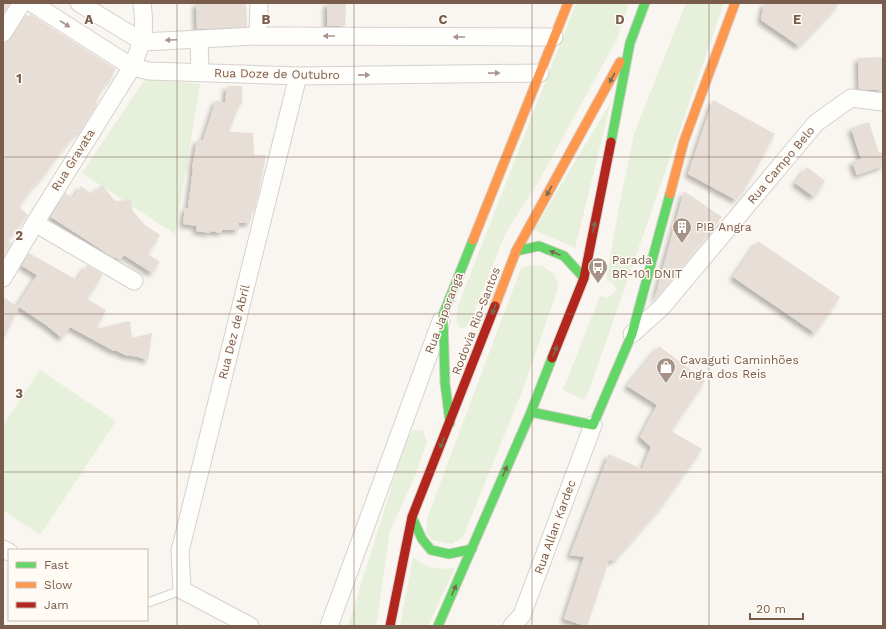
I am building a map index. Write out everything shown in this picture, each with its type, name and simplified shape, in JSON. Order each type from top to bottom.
[{"type":"main road","name":"Rua Japoranga","points":[[443,315],[568,3]]},
{"type":"main road","name":"Rodovia Rio-Santos","points":[[390,626],[412,517],[450,423],[516,250],[630,43],[645,3]]},
{"type":"main road","points":[[531,412],[593,425],[632,334],[684,141],[735,3]]},
{"type":"main road","name":"Rodovia Rio-Santos","points":[[438,626],[531,412],[584,278],[630,43]]},
{"type":"main road","points":[[516,250],[538,246],[564,256],[584,278]]},
{"type":"main road","points":[[443,315],[445,383],[450,423]]},
{"type":"main road","points":[[412,517],[422,539],[431,550],[449,554],[472,548]]},
{"type":"street","points":[[3,33],[22,3]]},
{"type":"street","name":"Rua Doze de Outubro","points":[[32,3],[132,67],[149,71],[298,76],[540,73]]},
{"type":"street","points":[[79,3],[143,42],[258,36],[554,37]]},
{"type":"street","name":"Rua Gravata","points":[[3,278],[34,222],[132,67],[143,42],[145,23],[142,3]]},
{"type":"street","points":[[258,3],[258,36]]},
{"type":"street","points":[[199,39],[200,72]]},
{"type":"street","name":"Rua Dez de Abril","points":[[182,590],[180,551],[298,76]]},
{"type":"street","name":"Rua Campo Belo","points":[[632,334],[662,307],[816,123],[850,98],[883,102]]},
{"type":"street","points":[[34,222],[134,281]]},
{"type":"street","name":"Rua Japoranga","points":[[329,626],[443,315]]},
{"type":"street","name":"Rua Allan Kardec","points":[[512,626],[522,615],[593,425]]},
{"type":"street","points":[[182,590],[250,626]]},
{"type":"lane","points":[[148,603],[182,590]]},
{"type":"green space","points":[[576,3],[629,3],[617,39],[540,179],[505,234],[472,318],[465,328],[460,328],[456,321],[458,306]]},
{"type":"green space","points":[[686,3],[724,3],[588,393],[584,400],[563,390],[600,296],[608,298],[617,289],[611,282],[606,281],[634,134]]},
{"type":"green space","points":[[145,79],[200,84],[175,234],[82,173]]},
{"type":"green space","points":[[611,102],[575,248],[534,230]]},
{"type":"green space","points":[[531,265],[542,266],[555,274],[558,288],[523,389],[463,537],[452,544],[432,540],[426,532],[428,516],[521,268]]},
{"type":"green space","points":[[40,370],[116,421],[40,535],[3,510],[3,425]]},
{"type":"green space","points":[[414,430],[423,430],[427,442],[415,476],[390,531],[377,621],[375,626],[348,626],[407,438]]},
{"type":"green space","points":[[413,557],[433,568],[455,568],[428,626],[400,626]]},
{"type":"building","points":[[3,3],[10,4],[3,14]]},
{"type":"building","points":[[196,3],[246,3],[247,27],[197,29]]},
{"type":"building","points":[[327,3],[346,3],[345,26],[327,26]]},
{"type":"building","points":[[764,3],[840,3],[799,46],[761,20]]},
{"type":"building","points":[[30,14],[116,69],[112,75],[113,76],[105,85],[96,101],[97,104],[81,130],[79,132],[78,131],[65,146],[41,179],[33,186],[19,207],[28,215],[7,241],[12,243],[4,256],[3,44],[11,39],[26,15],[29,16]]},
{"type":"building","points":[[883,57],[883,90],[859,89],[858,58]]},
{"type":"building","points":[[227,86],[242,86],[242,104],[240,103],[229,132],[253,133],[254,155],[266,155],[259,192],[254,211],[252,211],[250,223],[239,223],[239,230],[222,230],[222,233],[196,231],[197,226],[183,224],[185,208],[188,208],[192,168],[197,140],[203,140],[216,100],[225,103]]},
{"type":"building","points":[[713,100],[775,134],[746,187],[736,200],[688,174]]},
{"type":"building","points":[[869,122],[879,153],[883,152],[883,166],[857,175],[852,162],[861,159],[851,128]]},
{"type":"building","points":[[807,167],[825,181],[814,197],[795,183]]},
{"type":"building","points":[[102,185],[115,201],[131,200],[132,210],[145,225],[160,235],[148,254],[160,262],[152,273],[124,255],[120,260],[114,258],[51,217],[65,193],[73,198],[81,186],[92,194]]},
{"type":"building","points":[[684,191],[722,217],[654,301]]},
{"type":"building","points":[[758,241],[840,297],[815,333],[733,277]]},
{"type":"building","points":[[29,253],[77,280],[87,265],[103,274],[87,299],[106,310],[96,329],[130,321],[132,338],[152,333],[148,360],[114,351],[70,327],[62,338],[19,307],[3,340],[3,297],[17,306],[37,275],[22,266]]},
{"type":"building","points":[[659,346],[705,381],[671,431],[702,449],[661,507],[614,561],[609,560],[587,626],[585,626],[564,619],[584,557],[570,555],[609,454],[642,469],[651,447],[640,437],[657,405],[627,386]]},
{"type":"traffic: fast","points":[[611,142],[630,43],[645,3]]},
{"type":"traffic: fast","points":[[531,412],[593,425],[632,334],[670,194]]},
{"type":"traffic: fast","points":[[450,423],[445,383],[443,315],[473,240]]},
{"type":"traffic: fast","points":[[516,251],[539,246],[564,256],[584,278]]},
{"type":"traffic: fast","points":[[438,626],[531,412],[552,358]]},
{"type":"traffic: fast","points":[[412,517],[422,539],[431,550],[449,554],[472,549]]},
{"type":"traffic: slow","points":[[473,240],[568,3]]},
{"type":"traffic: slow","points":[[670,194],[684,141],[735,3]]},
{"type":"traffic: slow","points":[[495,306],[516,251],[620,62]]},
{"type":"traffic: jam","points":[[552,358],[584,278],[611,142]]},
{"type":"traffic: jam","points":[[390,626],[412,517],[495,306]]},
{"type":"place","name":"PIB Angra","points":[[682,244]]},
{"type":"place","name":"Parada BR-101 DNIT","points":[[598,284]]},
{"type":"place","name":"Cavaguti Caminhões Angra dos Reis","points":[[666,384]]}]
